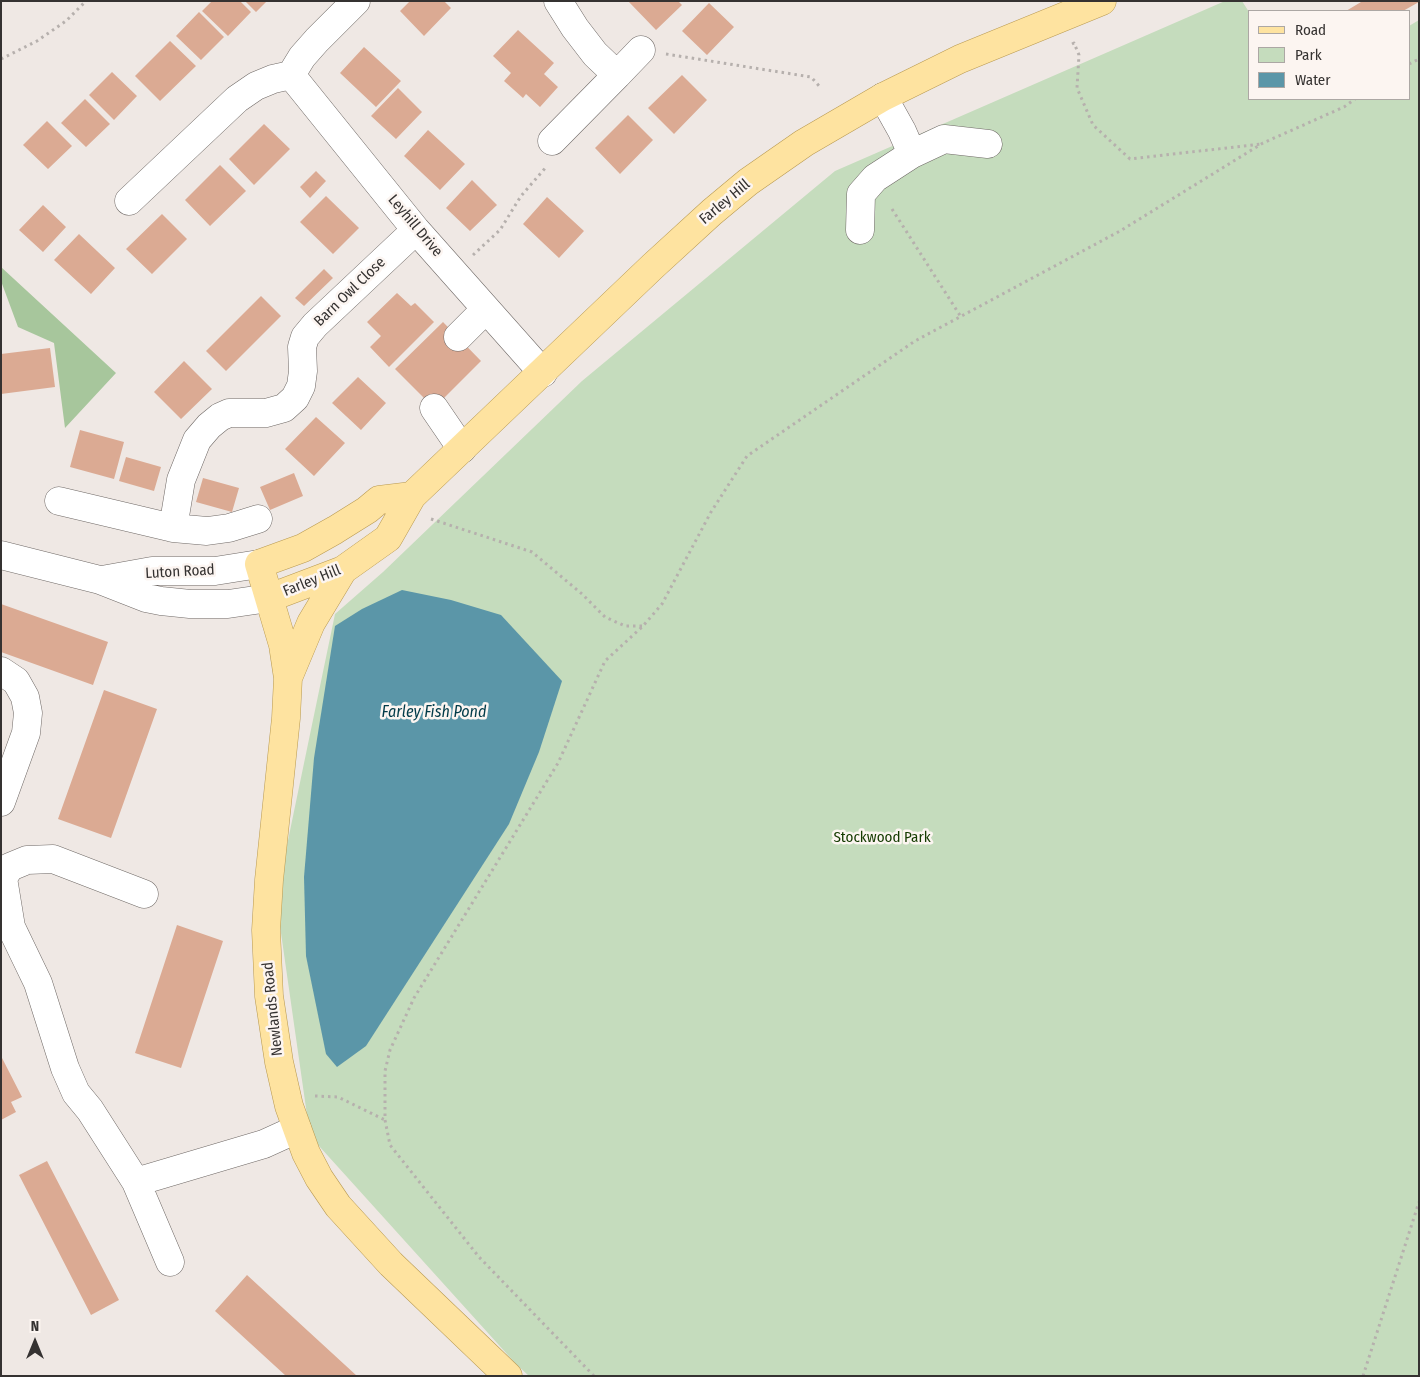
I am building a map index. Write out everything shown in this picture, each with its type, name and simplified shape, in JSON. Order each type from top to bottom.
[{"type":"main road","name":"Farley Hill","points":[[269,598],[343,570],[388,538],[418,507],[462,449],[653,266],[748,182],[804,143],[883,97],[960,58],[1102,1]]},
{"type":"main road","points":[[260,564],[303,548],[335,530],[379,500],[418,507]]},
{"type":"main road","name":"Newlands Road","points":[[260,564],[283,645],[288,678],[266,930],[270,996],[279,1062],[286,1094],[310,1161],[338,1206],[391,1264],[508,1376]]},
{"type":"main road","points":[[288,678],[312,623],[343,570]]},
{"type":"street","points":[[129,201],[237,99],[256,86],[273,79],[292,75],[302,57],[356,1]]},
{"type":"street","points":[[558,1],[574,28],[595,54],[617,75]]},
{"type":"street","points":[[552,141],[641,50]]},
{"type":"street","name":"Leyhill Drive","points":[[292,75],[416,230],[543,372]]},
{"type":"street","points":[[883,97],[912,154]]},
{"type":"street","points":[[860,230],[861,194],[875,178],[912,154],[944,139],[988,144]]},
{"type":"street","name":"Barn Owl Close","points":[[173,528],[181,480],[197,440],[220,417],[230,413],[266,413],[284,408],[295,398],[301,386],[303,371],[302,347],[305,338],[315,325],[416,230]]},
{"type":"street","points":[[458,337],[486,309]]},
{"type":"street","points":[[434,408],[462,449]]},
{"type":"street","points":[[59,501],[173,528],[207,531],[230,528],[258,519]]},
{"type":"street","name":"Luton Road","points":[[1,555],[100,580],[146,598],[190,604],[228,604],[269,598]]},
{"type":"street","name":"Luton Road","points":[[100,580],[152,572],[215,571],[260,564]]},
{"type":"street","points":[[1,671],[16,681],[25,697],[28,713],[26,733],[1,802]]},
{"type":"street","points":[[144,894],[53,859],[27,860],[6,856],[3,878],[11,927],[38,983],[65,1068],[76,1093],[90,1110],[136,1182],[170,1262]]},
{"type":"street","points":[[136,1182],[264,1144],[297,1129]]},
{"type":"path","points":[[1,59],[37,42],[66,21],[86,1]]},
{"type":"path","points":[[1068,46],[1074,43],[1079,55],[1077,88],[1092,125],[1130,159],[1263,144]]},
{"type":"path","points":[[641,50],[812,77],[822,88]]},
{"type":"path","points":[[594,1376],[479,1257],[390,1146],[385,1120],[385,1071],[390,1050],[414,998],[558,763],[604,661],[643,626],[662,604],[711,512],[747,456],[915,341],[1120,232],[1263,144],[1344,107],[1354,100]]},
{"type":"path","points":[[454,272],[500,230],[521,196],[550,163],[552,141]]},
{"type":"path","points":[[892,209],[961,317]]},
{"type":"path","points":[[418,507],[532,552],[582,594],[604,617],[625,626],[643,626]]},
{"type":"path","points":[[286,1094],[338,1097],[385,1120]]},
{"type":"path","points":[[1363,1376],[1419,1202]]},
{"type":"green space","name":"Stockwood Park","points":[[1225,1],[1242,1],[1248,10],[1248,100],[1410,100],[1410,25],[1419,20],[1419,1376],[529,1376],[516,1364],[310,1136],[276,898],[335,614],[383,572],[582,381],[835,171]]},
{"type":"green space","points":[[1,267],[116,373],[65,428],[54,343],[18,327],[1,281]]},
{"type":"water","name":"Farley Fish Pond","points":[[402,590],[451,600],[501,615],[562,681],[539,752],[509,824],[366,1046],[337,1067],[326,1054],[306,956],[304,877],[314,758],[335,626],[362,609]]},
{"type":"building","points":[[212,1],[240,1],[251,12],[228,36],[202,11]]},
{"type":"building","points":[[245,1],[267,1],[256,12]]},
{"type":"building","points":[[410,1],[444,1],[451,8],[424,36],[400,11]]},
{"type":"building","points":[[628,1],[678,1],[682,5],[656,30]]},
{"type":"building","points":[[1419,1],[1405,10],[1348,10],[1361,2]]},
{"type":"building","points":[[709,3],[734,27],[707,55],[682,31]]},
{"type":"building","points":[[199,12],[224,37],[201,60],[176,36]]},
{"type":"building","points":[[518,30],[554,63],[544,74],[558,87],[540,107],[526,94],[523,98],[504,81],[511,73],[493,56]]},
{"type":"building","points":[[170,41],[196,66],[160,101],[135,76]]},
{"type":"building","points":[[364,47],[401,81],[376,107],[340,73]]},
{"type":"building","points":[[112,72],[137,96],[114,120],[89,95]]},
{"type":"building","points":[[682,75],[707,100],[674,134],[648,108]]},
{"type":"building","points":[[398,88],[422,112],[396,139],[371,116]]},
{"type":"building","points":[[85,99],[110,124],[86,147],[61,123]]},
{"type":"building","points":[[628,115],[653,140],[620,174],[595,148]]},
{"type":"building","points":[[47,121],[72,146],[48,169],[23,145]]},
{"type":"building","points":[[264,124],[290,149],[254,185],[229,159]]},
{"type":"building","points":[[428,130],[465,164],[440,190],[404,156]]},
{"type":"building","points":[[220,165],[246,191],[210,226],[185,200]]},
{"type":"building","points":[[316,171],[326,181],[310,198],[300,187]]},
{"type":"building","points":[[472,180],[497,205],[470,231],[446,208]]},
{"type":"building","points":[[326,196],[359,228],[333,254],[300,222]]},
{"type":"building","points":[[547,197],[584,231],[559,258],[523,224]]},
{"type":"building","points":[[43,205],[66,227],[43,252],[19,230]]},
{"type":"building","points":[[162,214],[187,239],[152,274],[126,249]]},
{"type":"building","points":[[79,234],[115,268],[91,294],[54,260]]},
{"type":"building","points":[[324,269],[333,278],[304,306],[295,298]]},
{"type":"building","points":[[397,293],[411,306],[415,303],[434,322],[389,367],[370,347],[381,336],[367,322]]},
{"type":"building","points":[[261,296],[281,316],[226,371],[206,351]]},
{"type":"building","points":[[443,322],[481,361],[434,408],[395,369]]},
{"type":"building","points":[[50,348],[55,387],[1,394],[1,354]]},
{"type":"building","points":[[184,361],[212,389],[181,419],[154,392]]},
{"type":"building","points":[[358,377],[386,403],[361,430],[332,403]]},
{"type":"building","points":[[316,417],[345,443],[314,476],[285,449]]},
{"type":"building","points":[[80,430],[124,442],[114,479],[70,467]]},
{"type":"building","points":[[126,457],[161,467],[154,491],[119,481]]},
{"type":"building","points":[[294,473],[303,496],[270,510],[260,487]]},
{"type":"building","points":[[203,478],[239,488],[232,512],[196,502]]},
{"type":"building","points":[[1,604],[108,642],[93,685],[1,652]]},
{"type":"building","points":[[104,690],[157,709],[111,838],[58,819]]},
{"type":"building","points":[[177,925],[223,941],[181,1068],[135,1053]]},
{"type":"building","points":[[1,1056],[22,1097],[11,1102],[16,1112],[1,1120]]},
{"type":"building","points":[[47,1161],[119,1300],[91,1315],[19,1175]]},
{"type":"building","points":[[247,1275],[357,1376],[286,1376],[215,1311]]}]
